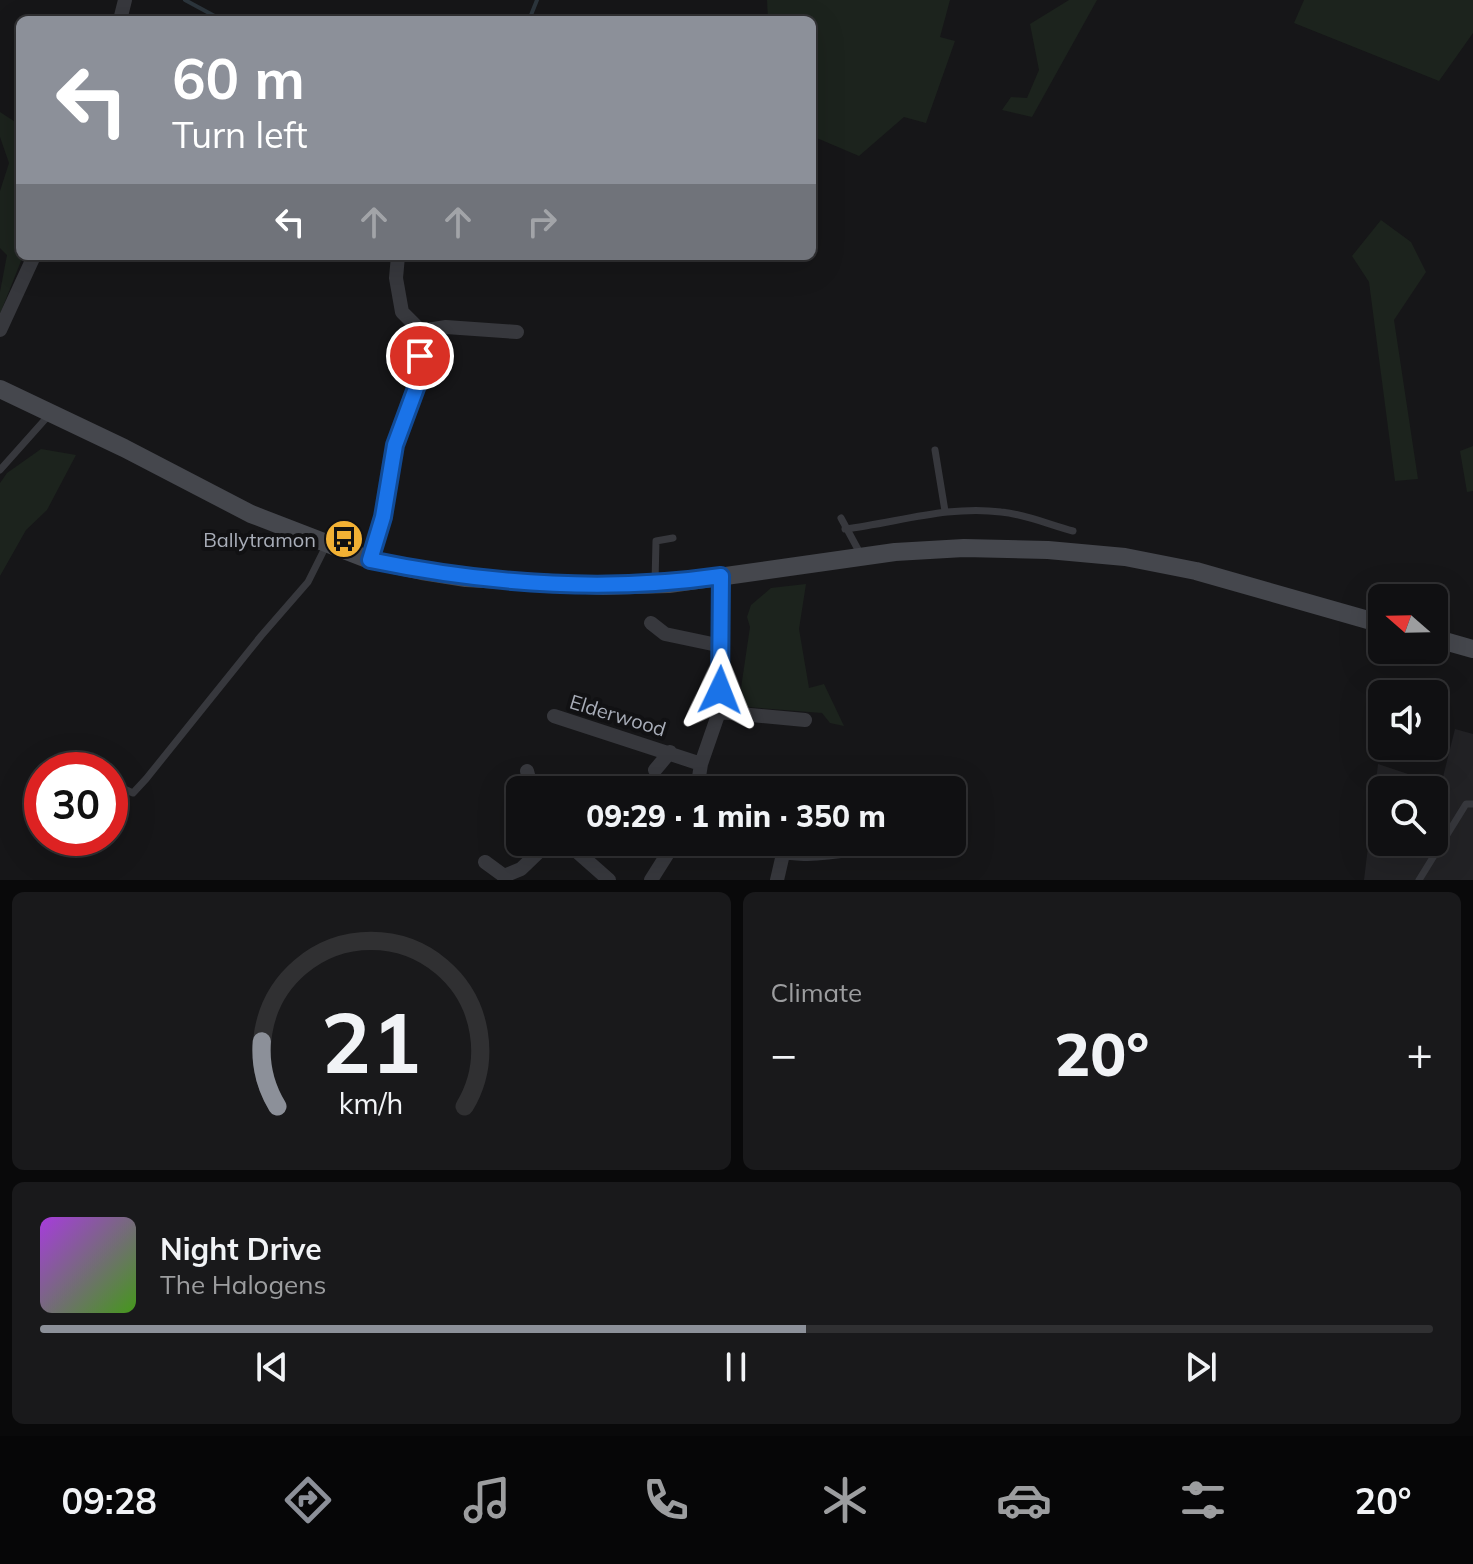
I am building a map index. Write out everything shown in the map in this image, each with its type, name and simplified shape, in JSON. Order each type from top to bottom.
[{"type":"main road","points":[[0,389],[251,514],[370,560],[466,578],[603,586],[655,584],[863,557],[964,548],[1048,550],[1125,557],[1196,571],[1368,620]]},
{"type":"main road","points":[[1448,642],[1473,649]]},
{"type":"street","points":[[0,330],[32,260]]},
{"type":"street","points":[[370,560],[383,517],[395,445],[419,380],[421,331],[402,312],[396,278],[398,260]]},
{"type":"street","points":[[421,331],[446,327],[517,332]]},
{"type":"street","points":[[699,776],[719,712],[721,576]]},
{"type":"street","points":[[651,623],[665,634],[722,646]]},
{"type":"street","points":[[719,712],[805,720]]},
{"type":"street","name":"Elderwood","points":[[554,716],[701,764]]},
{"type":"street","name":"Elderwood","points":[[655,770],[670,752]]},
{"type":"street","points":[[527,771],[528,776]]},
{"type":"street","points":[[485,862],[504,876],[521,869],[534,856]]},
{"type":"street","points":[[582,856],[609,880]]},
{"type":"street","points":[[651,880],[666,856]]},
{"type":"street","points":[[777,880],[783,856]]},
{"type":"lane","points":[[0,470],[42,426],[50,413]]},
{"type":"lane","points":[[935,450],[945,511]]},
{"type":"lane","points":[[845,529],[945,511],[1002,512],[1073,531]]},
{"type":"lane","points":[[841,518],[863,557]]},
{"type":"lane","points":[[655,584],[656,541],[673,538]]},
{"type":"lane","points":[[128,791],[133,793],[146,779],[308,582],[326,544]]},
{"type":"lane","points":[[1419,880],[1466,804],[1473,804]]},
{"type":"shaded area","points":[[767,0],[950,0],[940,37],[955,41],[926,123],[904,117],[859,156],[816,138],[816,16],[768,16]]},
{"type":"shaded area","points":[[1069,0],[1097,0],[1032,117],[1002,110],[1011,97],[1027,98],[1039,70],[1030,24]]},
{"type":"shaded area","points":[[1304,0],[1473,0],[1473,33],[1439,81],[1294,23]]},
{"type":"shaded area","points":[[0,112],[16,122],[16,260],[21,260],[0,314],[0,292],[7,255],[0,248],[0,191],[9,163],[0,137]]},
{"type":"shaded area","points":[[1381,220],[1411,242],[1426,272],[1394,320],[1418,479],[1395,481],[1369,282],[1352,256]]},
{"type":"shaded area","points":[[1473,446],[1473,491],[1467,492],[1460,451]]},
{"type":"shaded area","points":[[41,449],[76,455],[47,510],[26,530],[0,576],[0,483],[7,473]]},
{"type":"shaded area","points":[[806,584],[799,629],[809,688],[824,684],[844,726],[830,723],[822,713],[747,707],[741,688],[750,627],[747,617],[751,605],[771,588]]},
{"type":"shaded area","points":[[1455,729],[1473,734],[1473,880],[1364,880],[1368,847],[1368,856],[1448,856],[1448,776],[1443,776]]},
{"type":"shaded area","points":[[1378,764],[1414,776],[1377,776]]},
{"type":"waterway","points":[[185,0],[215,16]]},
{"type":"waterway","points":[[531,16],[537,0]]},
{"type":"place","name":"Ballytramon","points":[[344,539]]},
{"type":"route","points":[[420,356],[419,380],[395,445],[383,517],[370,560],[466,578],[603,586],[669,584],[721,576],[720,690]]}]
